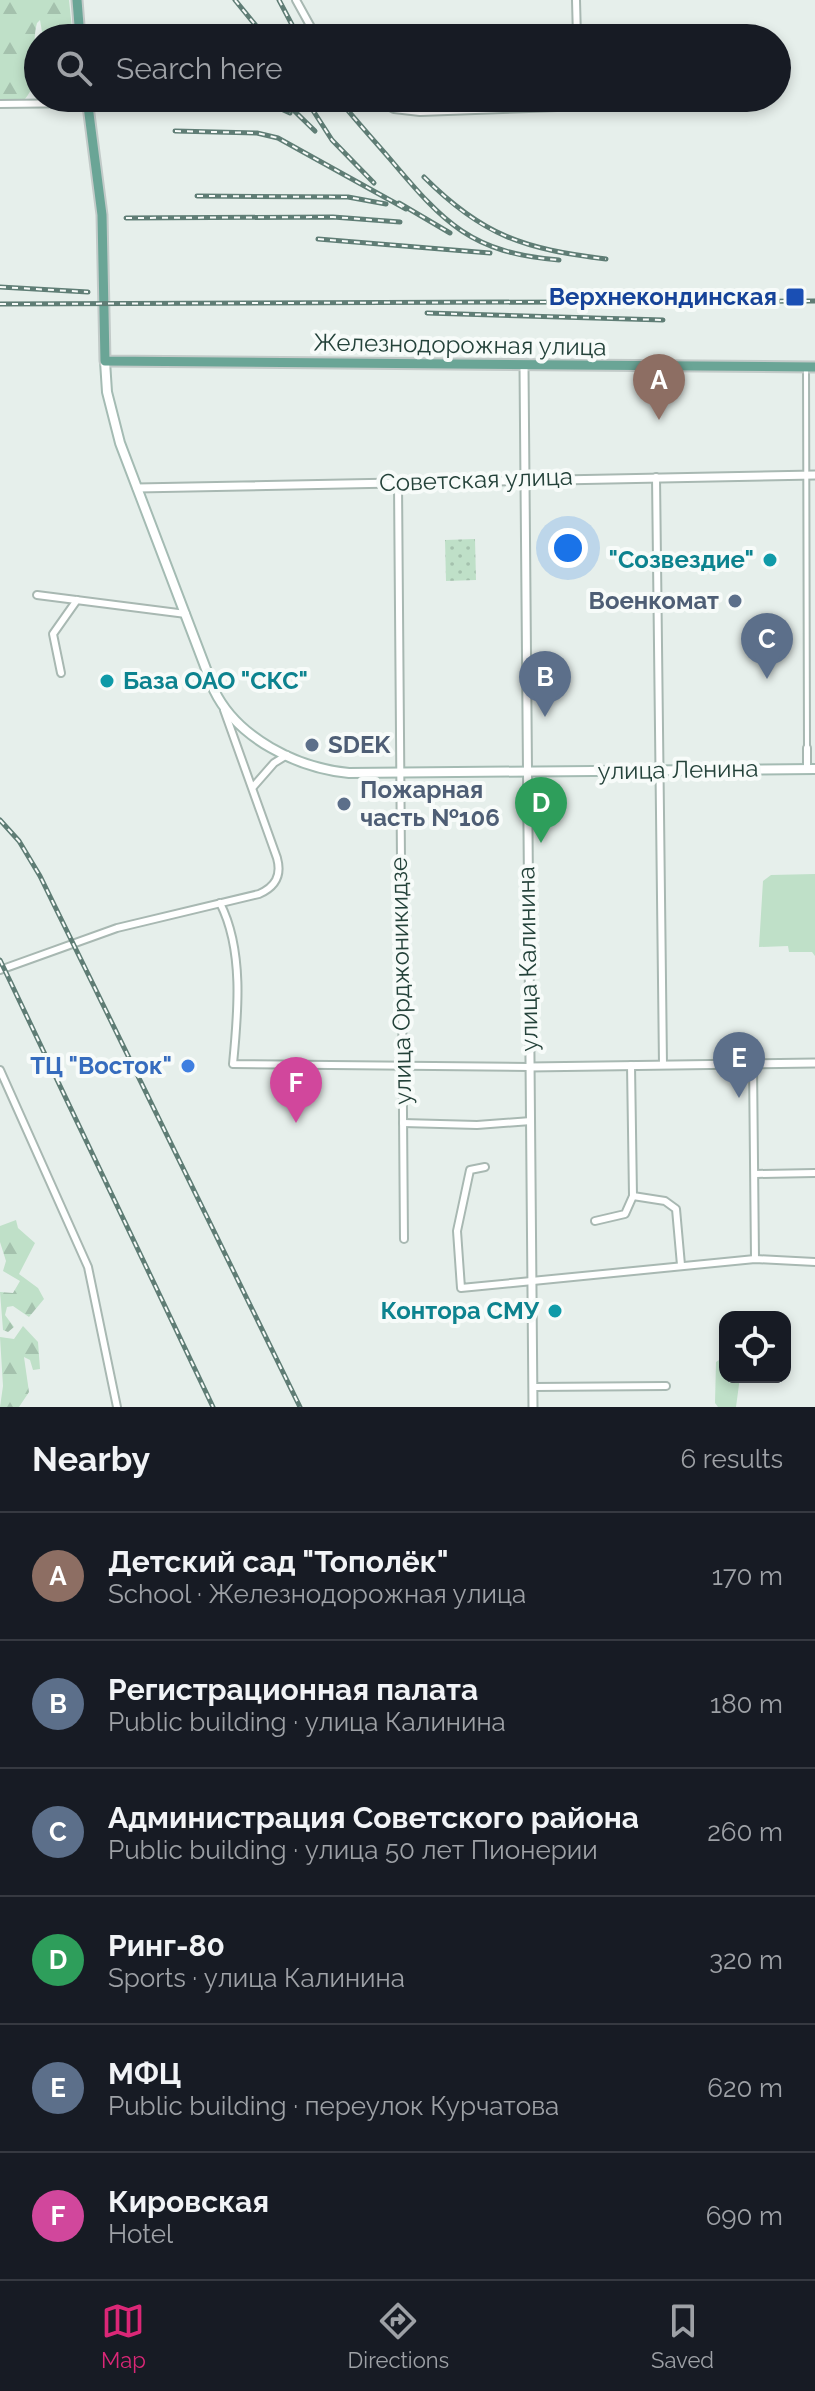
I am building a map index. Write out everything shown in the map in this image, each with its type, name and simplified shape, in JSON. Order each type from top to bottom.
[{"type":"main road","points":[[77,0],[79,24]]},
{"type":"main road","points":[[89,112],[102,215],[105,361],[109,402],[137,488],[224,710]]},
{"type":"main road","name":"Железнодорожная улица","points":[[105,361],[811,367]]},
{"type":"main road","name":"улица Ленина","points":[[224,710],[243,730],[287,755],[333,771],[811,769]]},
{"type":"street","points":[[296,0],[309,24]]},
{"type":"street","points":[[576,0],[577,24]]},
{"type":"street","points":[[0,104],[24,103]]},
{"type":"street","name":"улица Калинина","points":[[524,366],[533,1407]]},
{"type":"street","points":[[811,367],[807,748],[811,769]]},
{"type":"street","name":"Советская улица","points":[[137,488],[811,475]]},
{"type":"street","points":[[656,476],[663,1065]]},
{"type":"street","name":"улица Орджоникидзе","points":[[398,483],[404,1239]]},
{"type":"street","points":[[37,595],[186,614]]},
{"type":"street","points":[[61,673],[53,634],[77,600]]},
{"type":"street","points":[[0,970],[117,928],[267,890],[278,876],[277,858],[224,710]]},
{"type":"street","points":[[253,787],[274,763],[287,755]]},
{"type":"street","points":[[220,903],[230,925],[237,993],[233,1064],[403,1068],[815,1063]]},
{"type":"street","points":[[753,1064],[755,1259]]},
{"type":"street","points":[[595,1221],[625,1214],[633,1196],[631,1065]]},
{"type":"street","points":[[0,1070],[88,1267],[117,1407]]},
{"type":"street","points":[[403,1123],[477,1125],[531,1121]]},
{"type":"street","points":[[485,1167],[470,1170],[458,1224],[461,1288],[755,1259],[815,1262]]},
{"type":"street","points":[[756,1174],[815,1173]]},
{"type":"street","points":[[633,1196],[665,1201],[676,1209],[681,1265]]},
{"type":"street","points":[[534,1387],[666,1386]]},
{"type":"green space","points":[[0,0],[69,0],[72,24],[41,24],[40,20],[37,24],[24,24],[24,99],[0,99]]},
{"type":"green space","points":[[475,539],[476,580],[446,581],[445,540]]},
{"type":"green space","points":[[815,874],[815,956],[812,952],[789,952],[788,946],[759,947],[763,881],[771,875]]},
{"type":"green space","points":[[16,1220],[18,1228],[35,1243],[19,1274],[38,1288],[44,1299],[29,1317],[13,1306],[7,1307],[5,1315],[14,1327],[8,1332],[3,1330],[0,1292],[13,1293],[20,1281],[3,1271],[6,1261],[0,1242],[0,1226]]},
{"type":"green space","points":[[23,1326],[38,1342],[40,1369],[33,1370],[30,1360],[24,1357],[29,1392],[19,1407],[0,1407],[3,1386],[0,1337],[14,1339]]},
{"type":"green space","points":[[719,1360],[719,1383],[739,1383],[736,1407],[718,1407],[715,1403],[716,1362]]},
{"type":"railway","points":[[235,0],[255,24]]},
{"type":"railway","points":[[279,0],[292,24]]},
{"type":"railway","points":[[295,112],[315,131]]},
{"type":"railway","points":[[314,112],[332,140],[374,183]]},
{"type":"railway","points":[[350,112],[427,201],[462,231],[503,250],[559,260]]},
{"type":"railway","points":[[175,131],[257,133],[278,138],[406,209]]},
{"type":"railway","points":[[424,177],[466,213],[506,236],[551,250],[606,259]]},
{"type":"railway","points":[[197,196],[348,197],[386,204]]},
{"type":"railway","points":[[399,203],[450,233]]},
{"type":"railway","points":[[126,218],[333,217],[400,222]]},
{"type":"railway","points":[[318,239],[490,253]]},
{"type":"railway","points":[[0,287],[88,292]]},
{"type":"railway","points":[[0,304],[815,301]]},
{"type":"railway","points":[[427,313],[663,320]]},
{"type":"railway","points":[[0,820],[19,841],[40,876],[300,1407]]},
{"type":"railway","points":[[0,960],[213,1407]]},
{"type":"place","name":"Верхнекондинская","points":[[795,297]]},
{"type":"place","name":"Детский сад \"Тополёк\"","points":[[659,420]]},
{"type":"place","name":"\"Созвездие\"","points":[[770,560]]},
{"type":"place","name":"Военкомат","points":[[735,601]]},
{"type":"place","name":"Администрация Советского района","points":[[767,679]]},
{"type":"place","name":"База ОАО \"СКС\"","points":[[107,681]]},
{"type":"place","name":"Регистрационная палата","points":[[545,717]]},
{"type":"place","name":"SDEK","points":[[312,745]]},
{"type":"place","name":"Пожарная часть №106","points":[[344,804]]},
{"type":"place","name":"Ринг-80","points":[[541,843]]},
{"type":"place","name":"ТЦ \"Восток\"","points":[[188,1066]]},
{"type":"place","name":"МФЦ","points":[[739,1098]]},
{"type":"place","name":"Кировская","points":[[296,1123]]},
{"type":"place","name":"Контора СМУ","points":[[555,1311]]}]
